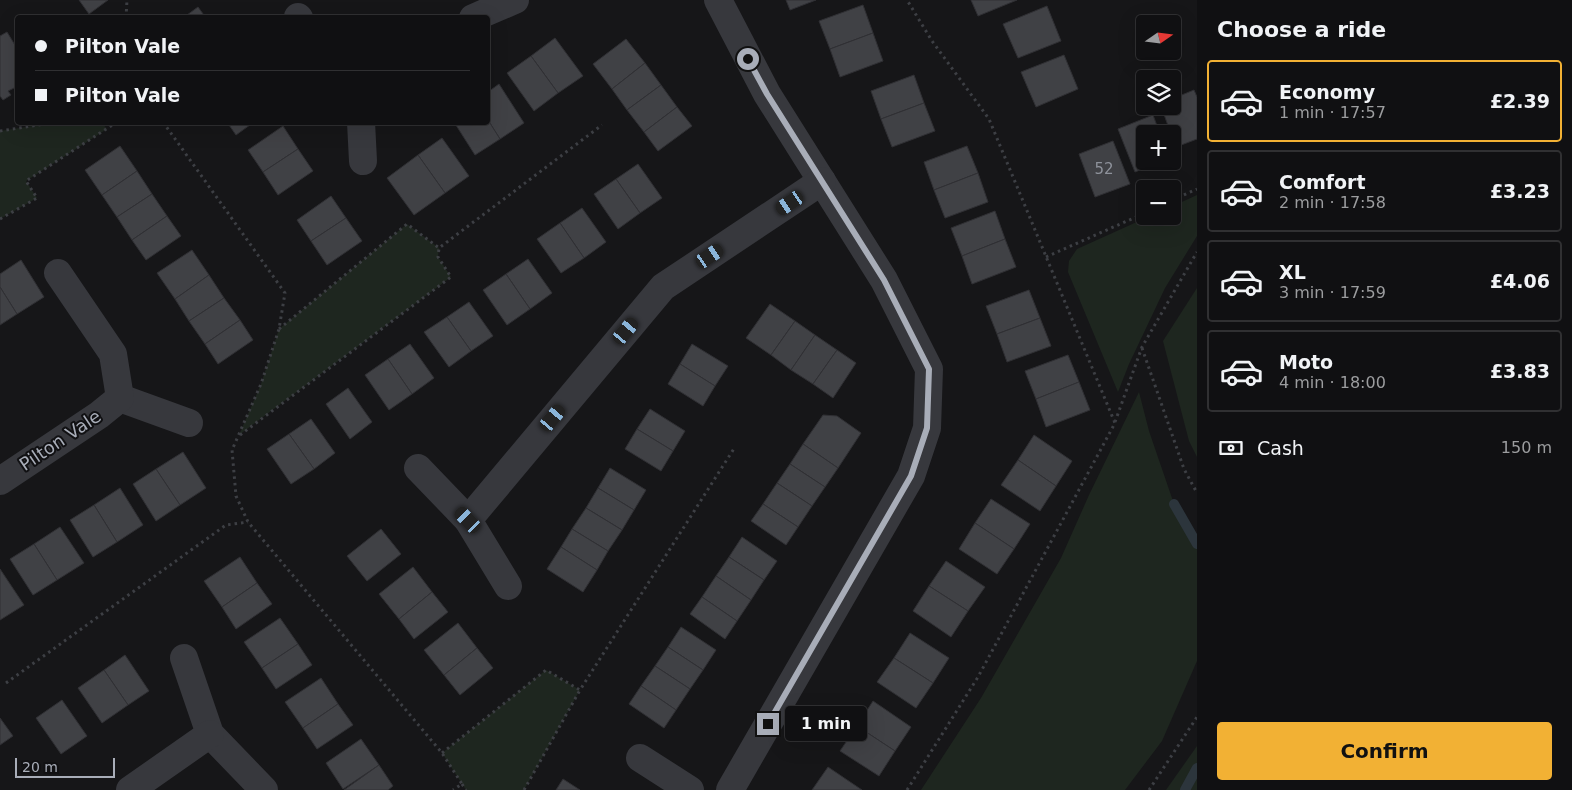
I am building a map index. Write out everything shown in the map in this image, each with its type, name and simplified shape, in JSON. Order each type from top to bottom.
[{"type":"street","points":[[480,15],[515,0]]},
{"type":"street","points":[[718,0],[767,94],[884,280],[929,369],[927,428],[911,476],[730,790]]},
{"type":"street","points":[[361,125],[363,161]]},
{"type":"street","points":[[468,520],[663,287],[822,182]]},
{"type":"street","points":[[58,273],[113,354],[120,398],[189,423]]},
{"type":"street","name":"Pilton Vale","points":[[0,481],[99,415],[120,398]]},
{"type":"street","points":[[418,468],[468,520],[508,586]]},
{"type":"street","points":[[184,658],[210,734],[264,790]]},
{"type":"street","points":[[130,790],[210,734]]},
{"type":"street","points":[[640,758],[690,790]]},
{"type":"path","points":[[126,15],[127,0]]},
{"type":"path","points":[[907,0],[932,41],[989,120],[1115,423]]},
{"type":"path","points":[[0,132],[41,125]]},
{"type":"path","points":[[0,219],[37,198],[26,182],[112,125]]},
{"type":"path","points":[[165,125],[285,293],[279,329],[260,384],[240,435],[232,450],[236,496],[248,522],[442,752],[466,790]]},
{"type":"path","points":[[240,435],[451,277],[438,257],[439,248],[602,125]]},
{"type":"path","points":[[1181,196],[1197,190]]},
{"type":"path","points":[[1046,257],[1136,217]]},
{"type":"path","points":[[279,329],[407,224],[439,248]]},
{"type":"path","points":[[907,790],[978,676],[1115,423],[1142,347],[1197,252]]},
{"type":"path","points":[[1142,347],[1184,469],[1197,493]]},
{"type":"path","points":[[524,790],[580,690],[735,447]]},
{"type":"path","points":[[6,683],[226,524],[248,522]]},
{"type":"path","points":[[442,752],[546,670],[580,690]]},
{"type":"path","points":[[1149,790],[1197,717]]},
{"type":"path","points":[[453,790],[462,784]]},
{"type":"shaded area","points":[[39,125],[104,125],[107,129],[26,181],[37,198],[0,219],[0,131]]},
{"type":"shaded area","points":[[1197,195],[1197,236],[1165,288],[1129,364],[1118,392],[1068,272],[1069,261],[1077,249],[1136,222],[1136,225],[1181,225],[1181,202]]},
{"type":"shaded area","points":[[407,224],[439,248],[438,257],[451,277],[239,435],[261,384],[279,329]]},
{"type":"shaded area","points":[[1197,288],[1197,457],[1189,441],[1163,341]]},
{"type":"shaded area","points":[[1139,392],[1149,431],[1174,504],[1197,544],[1197,661],[1162,741],[1125,790],[921,790],[981,698],[1061,558]]},
{"type":"shaded area","points":[[546,670],[580,690],[524,790],[466,790],[442,753]]},
{"type":"shaded area","points":[[1197,746],[1197,790],[1166,790]]},
{"type":"building","points":[[79,0],[108,0],[89,14]]},
{"type":"building","points":[[786,0],[816,0],[790,10]]},
{"type":"building","points":[[971,0],[1017,0],[978,16]]},
{"type":"building","points":[[863,5],[873,33],[830,49],[819,21]]},
{"type":"building","points":[[1047,6],[1061,41],[1018,58],[1003,24]]},
{"type":"building","points":[[198,7],[204,15],[187,15]]},
{"type":"building","points":[[7,32],[15,45],[15,88],[8,91],[11,95],[3,100],[0,96],[0,36]]},
{"type":"building","points":[[873,33],[883,61],[840,77],[830,49]]},
{"type":"building","points":[[555,38],[583,76],[558,93],[531,56]]},
{"type":"building","points":[[626,39],[645,63],[612,89],[593,64]]},
{"type":"building","points":[[1064,55],[1078,89],[1036,107],[1021,72]]},
{"type":"building","points":[[531,56],[558,93],[534,111],[507,73]]},
{"type":"building","points":[[645,63],[661,85],[627,110],[612,89]]},
{"type":"building","points":[[914,75],[924,103],[881,119],[871,91]]},
{"type":"building","points":[[499,84],[524,123],[500,139],[490,123],[490,91]]},
{"type":"building","points":[[661,85],[677,107],[644,132],[627,110]]},
{"type":"building","points":[[1194,90],[1197,97],[1197,139],[1181,145],[1181,125],[1168,125],[1164,115],[1181,115],[1181,95]]},
{"type":"building","points":[[924,103],[935,131],[892,147],[881,119]]},
{"type":"building","points":[[677,107],[692,126],[658,151],[644,132]]},
{"type":"building","points":[[1153,115],[1157,125],[1136,125],[1136,170],[1140,170],[1135,172],[1118,129]]},
{"type":"building","points":[[490,123],[500,139],[475,155],[456,125],[490,125]]},
{"type":"building","points":[[229,125],[250,125],[236,135]]},
{"type":"building","points":[[283,126],[298,149],[263,172],[248,150]]},
{"type":"building","points":[[442,138],[469,176],[445,193],[418,155]]},
{"type":"building","points":[[1113,141],[1130,184],[1095,197],[1079,154]]},
{"type":"building","points":[[120,146],[137,171],[102,195],[85,170]]},
{"type":"building","points":[[967,146],[978,173],[934,190],[924,162]]},
{"type":"building","points":[[298,149],[313,171],[278,195],[263,172]]},
{"type":"building","points":[[418,155],[445,193],[414,215],[387,178]]},
{"type":"building","points":[[638,164],[662,198],[640,213],[616,179]]},
{"type":"building","points":[[137,171],[152,194],[117,217],[102,195]]},
{"type":"building","points":[[978,173],[988,202],[945,218],[934,190]]},
{"type":"building","points":[[616,179],[640,213],[618,229],[594,194]]},
{"type":"building","points":[[152,194],[167,216],[132,240],[117,217]]},
{"type":"building","points":[[331,196],[346,218],[311,241],[297,220]]},
{"type":"building","points":[[582,208],[606,242],[584,258],[560,223]]},
{"type":"building","points":[[995,211],[1005,239],[962,256],[951,228]]},
{"type":"building","points":[[167,216],[181,236],[146,260],[132,240]]},
{"type":"building","points":[[346,218],[362,241],[327,265],[311,241]]},
{"type":"building","points":[[560,223],[584,258],[561,273],[537,239]]},
{"type":"building","points":[[1005,239],[1016,267],[972,284],[962,256]]},
{"type":"building","points":[[192,250],[209,275],[175,299],[157,273]]},
{"type":"building","points":[[528,259],[552,293],[530,309],[506,274]]},
{"type":"building","points":[[21,260],[44,297],[17,314],[0,287],[0,274]]},
{"type":"building","points":[[506,274],[530,309],[507,325],[483,290]]},
{"type":"building","points":[[209,275],[224,298],[189,321],[175,299]]},
{"type":"building","points":[[0,287],[17,314],[0,325]]},
{"type":"building","points":[[1029,290],[1040,318],[997,334],[986,306]]},
{"type":"building","points":[[224,298],[240,320],[205,344],[189,321]]},
{"type":"building","points":[[469,302],[493,336],[471,351],[447,317]]},
{"type":"building","points":[[770,304],[795,321],[771,355],[746,338]]},
{"type":"building","points":[[447,317],[471,351],[449,367],[424,332]]},
{"type":"building","points":[[1040,318],[1051,346],[1007,362],[997,334]]},
{"type":"building","points":[[240,320],[253,340],[218,364],[205,344]]},
{"type":"building","points":[[795,321],[815,335],[791,370],[771,355]]},
{"type":"building","points":[[815,335],[837,350],[813,384],[791,370]]},
{"type":"building","points":[[410,344],[434,378],[412,394],[388,359]]},
{"type":"building","points":[[692,344],[728,366],[715,386],[680,364]]},
{"type":"building","points":[[837,350],[856,363],[833,398],[813,384]]},
{"type":"building","points":[[1068,355],[1079,382],[1036,399],[1025,371]]},
{"type":"building","points":[[388,359],[412,394],[389,410],[365,375]]},
{"type":"building","points":[[680,364],[715,386],[703,406],[668,384]]},
{"type":"building","points":[[1079,382],[1090,410],[1046,427],[1036,399]]},
{"type":"building","points":[[348,388],[372,422],[350,439],[326,404]]},
{"type":"building","points":[[650,409],[685,431],[673,451],[637,429]]},
{"type":"building","points":[[823,415],[837,416],[861,433],[838,468],[803,444]]},
{"type":"building","points":[[311,419],[335,453],[314,469],[289,434]]},
{"type":"building","points":[[637,429],[673,451],[661,471],[625,449]]},
{"type":"building","points":[[289,434],[314,469],[291,484],[267,449]]},
{"type":"building","points":[[1034,435],[1072,461],[1056,486],[1018,460]]},
{"type":"building","points":[[803,444],[838,468],[825,487],[790,464]]},
{"type":"building","points":[[183,452],[206,488],[180,505],[156,469]]},
{"type":"building","points":[[1018,460],[1056,486],[1040,511],[1001,485]]},
{"type":"building","points":[[790,464],[825,487],[812,506],[777,483]]},
{"type":"building","points":[[610,468],[646,490],[634,510],[598,488]]},
{"type":"building","points":[[156,469],[180,505],[156,521],[133,484]]},
{"type":"building","points":[[777,483],[812,506],[798,527],[763,504]]},
{"type":"building","points":[[120,488],[143,525],[117,542],[94,505]]},
{"type":"building","points":[[598,488],[634,510],[622,530],[586,508]]},
{"type":"building","points":[[991,499],[1030,524],[1014,549],[975,523]]},
{"type":"building","points":[[763,504],[798,527],[786,545],[751,521]]},
{"type":"building","points":[[94,505],[117,542],[93,557],[70,520]]},
{"type":"building","points":[[586,508],[622,530],[608,551],[572,529]]},
{"type":"building","points":[[975,523],[1014,549],[997,574],[959,549]]},
{"type":"building","points":[[60,527],[84,563],[57,580],[34,544]]},
{"type":"building","points":[[381,529],[401,554],[367,581],[347,556]]},
{"type":"building","points":[[572,529],[608,551],[597,570],[561,547]]},
{"type":"building","points":[[742,537],[777,561],[764,580],[729,557]]},
{"type":"building","points":[[34,544],[57,580],[33,595],[10,559]]},
{"type":"building","points":[[561,547],[597,570],[583,592],[547,569]]},
{"type":"building","points":[[240,557],[257,583],[222,607],[204,581]]},
{"type":"building","points":[[729,557],[764,580],[751,600],[716,576]]},
{"type":"building","points":[[946,561],[985,587],[968,611],[929,586]]},
{"type":"building","points":[[413,567],[432,592],[399,619],[379,594]]},
{"type":"building","points":[[0,569],[24,605],[0,620]]},
{"type":"building","points":[[716,576],[751,600],[737,621],[702,597]]},
{"type":"building","points":[[257,583],[272,604],[236,629],[222,607]]},
{"type":"building","points":[[929,586],[968,611],[951,637],[913,611]]},
{"type":"building","points":[[432,592],[448,612],[414,639],[399,619]]},
{"type":"building","points":[[702,597],[737,621],[725,639],[690,614]]},
{"type":"building","points":[[280,618],[298,644],[262,668],[244,642]]},
{"type":"building","points":[[458,623],[477,648],[444,675],[424,650]]},
{"type":"building","points":[[681,627],[716,650],[703,670],[668,647]]},
{"type":"building","points":[[910,633],[949,658],[933,683],[894,658]]},
{"type":"building","points":[[298,644],[312,665],[276,689],[262,668]]},
{"type":"building","points":[[668,647],[703,670],[690,689],[655,666]]},
{"type":"building","points":[[477,648],[493,668],[460,695],[444,675]]},
{"type":"building","points":[[125,655],[149,691],[128,705],[104,670]]},
{"type":"building","points":[[894,658],[933,683],[916,708],[877,682]]},
{"type":"building","points":[[655,666],[690,689],[676,710],[641,686]]},
{"type":"building","points":[[104,670],[128,705],[102,723],[78,688]]},
{"type":"building","points":[[321,678],[338,704],[303,728],[285,702]]},
{"type":"building","points":[[641,686],[676,710],[664,728],[629,704]]},
{"type":"building","points":[[62,700],[87,736],[61,754],[36,718]]},
{"type":"building","points":[[873,701],[911,727],[895,751],[857,726]]},
{"type":"building","points":[[338,704],[353,725],[317,749],[303,728]]},
{"type":"building","points":[[0,718],[13,736],[0,745]]},
{"type":"building","points":[[857,726],[895,751],[879,776],[840,751]]},
{"type":"building","points":[[361,739],[379,765],[343,789],[326,763]]},
{"type":"building","points":[[379,765],[393,786],[388,790],[344,790]]},
{"type":"building","points":[[828,767],[862,790],[812,790]]},
{"type":"building","points":[[563,779],[580,790],[556,790]]},
{"type":"waterway","points":[[1174,504],[1197,544]]},
{"type":"waterway","points":[[1185,790],[1197,768]]},
{"type":"route","points":[[748,59],[767,94],[884,280],[929,369],[927,428],[911,476],[768,724]]}]
